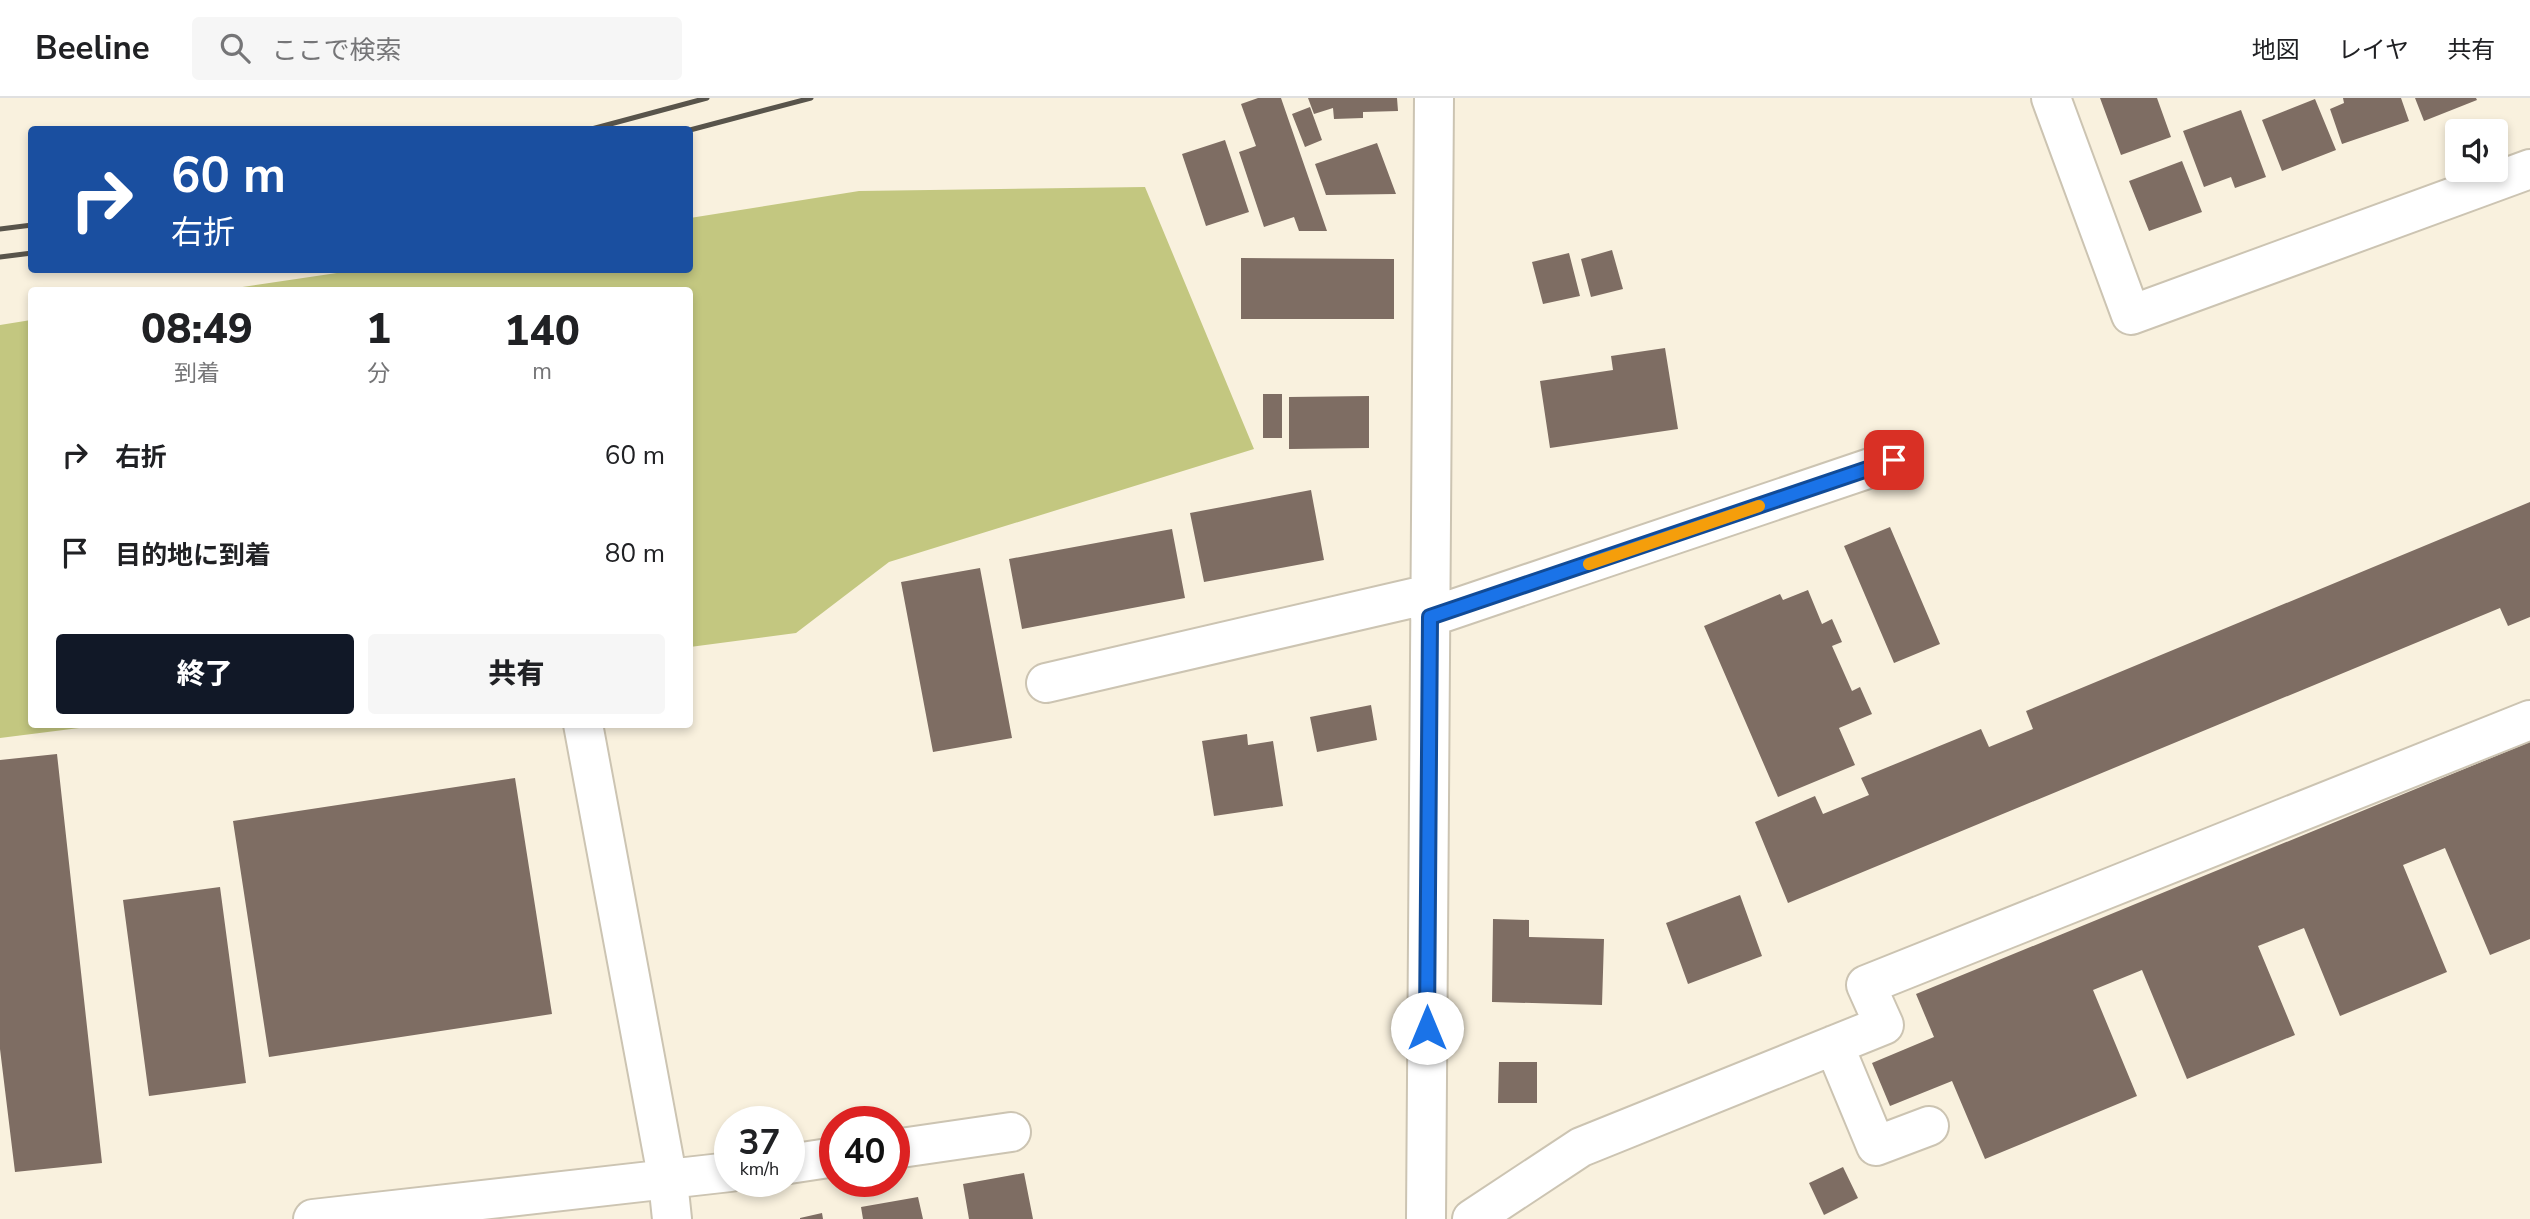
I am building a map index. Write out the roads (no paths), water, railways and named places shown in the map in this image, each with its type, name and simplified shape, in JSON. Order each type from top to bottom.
[{"type":"street","points":[[1426,1219],[1434,98]]},
{"type":"street","points":[[2051,98],[2131,315],[2530,169]]},
{"type":"street","points":[[1046,683],[1430,606],[1894,460]]},
{"type":"street","points":[[1472,1219],[1581,1147],[1884,1025],[1866,985],[2530,720]]},
{"type":"street","points":[[584,728],[668,1181],[672,1219]]},
{"type":"street","points":[[1834,1045],[1876,1146],[1929,1126]]},
{"type":"street","points":[[910,1147],[1011,1132]]},
{"type":"street","points":[[313,1219],[714,1174]]},
{"type":"railway","points":[[603,126],[707,98]]},
{"type":"railway","points":[[693,129],[811,98]]},
{"type":"railway","points":[[0,229],[28,226]]},
{"type":"railway","points":[[0,257],[28,254]]}]
